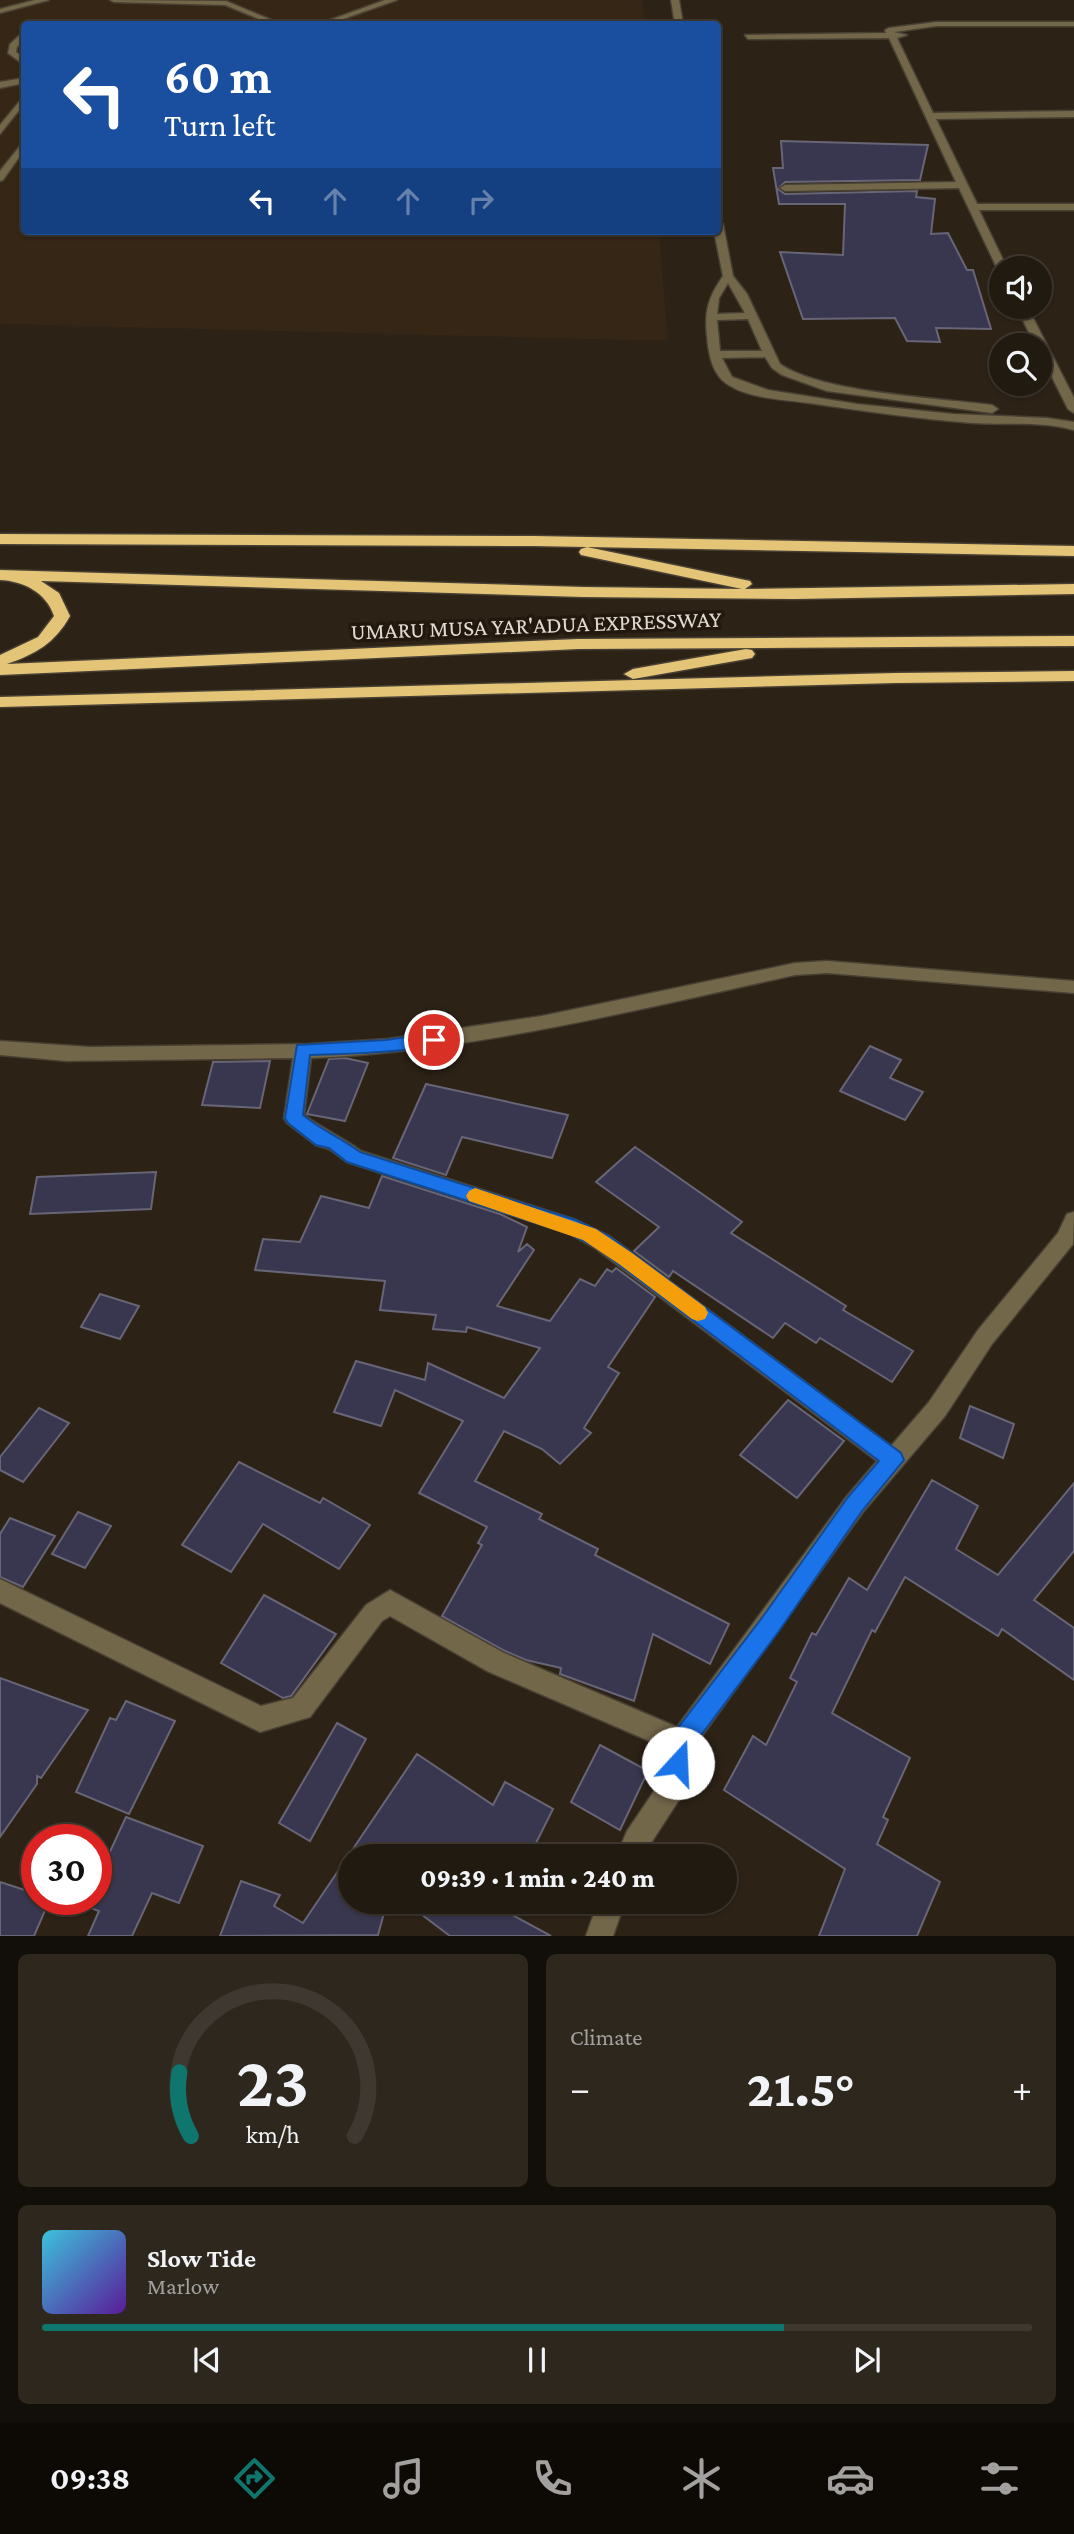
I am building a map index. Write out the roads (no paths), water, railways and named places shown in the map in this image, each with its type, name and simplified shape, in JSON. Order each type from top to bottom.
[{"type":"highway","points":[[0,539],[533,541],[1074,551]]},
{"type":"highway","points":[[533,541],[794,594]]},
{"type":"highway","points":[[0,661],[30,651],[54,634],[62,616],[58,600],[47,588],[6,575]]},
{"type":"highway","name":"UMARU MUSA YAR'ADUA EXPRESSWAY","points":[[6,575],[583,592],[794,594],[1074,589]]},
{"type":"highway","name":"UMARU MUSA YAR'ADUA EXPRESSWAY","points":[[0,670],[578,644],[1074,641]]},
{"type":"highway","points":[[558,687],[803,644]]},
{"type":"highway","points":[[0,702],[895,678],[1074,676]]},
{"type":"street","points":[[0,11],[45,0]]},
{"type":"street","points":[[114,0],[226,3],[270,21]]},
{"type":"street","points":[[332,21],[393,0]]},
{"type":"street","points":[[675,0],[678,21]]},
{"type":"street","points":[[996,256],[889,30],[936,24],[1074,24]]},
{"type":"street","points":[[990,34],[1074,33]]},
{"type":"street","points":[[748,37],[935,35]]},
{"type":"street","points":[[21,39],[13,46],[12,53],[21,60]]},
{"type":"street","points":[[0,42],[13,46]]},
{"type":"street","points":[[3,86],[21,82]]},
{"type":"street","points":[[0,131],[21,103]]},
{"type":"street","points":[[931,116],[1074,114]]},
{"type":"street","points":[[0,178],[21,148]]},
{"type":"street","points":[[785,188],[963,185]]},
{"type":"street","points":[[974,207],[1074,206]]},
{"type":"street","points":[[720,235],[728,276],[742,294],[776,366],[786,373],[827,387],[1000,410],[1034,420],[1074,426]]},
{"type":"street","points":[[728,276],[715,298],[711,317],[715,355],[720,371],[728,379],[771,394],[914,414],[1002,421],[1034,420]]},
{"type":"street","points":[[711,317],[751,316]]},
{"type":"street","points":[[1028,319],[1074,409]]},
{"type":"street","points":[[715,355],[769,354]]},
{"type":"street","points":[[0,1048],[70,1054],[386,1046],[483,1033],[591,1014],[806,968],[827,967],[1074,987]]},
{"type":"street","points":[[303,1049],[294,1118],[323,1140],[334,1142],[354,1157],[576,1228],[602,1242],[893,1460]]},
{"type":"street","points":[[634,1844],[675,1783],[682,1742],[855,1504],[937,1409],[985,1337],[1066,1238],[1074,1220]]},
{"type":"street","points":[[0,1591],[260,1719],[301,1707],[374,1613],[390,1602],[412,1617],[544,1685],[682,1742]]},
{"type":"street","points":[[599,1936],[607,1914]]}]
